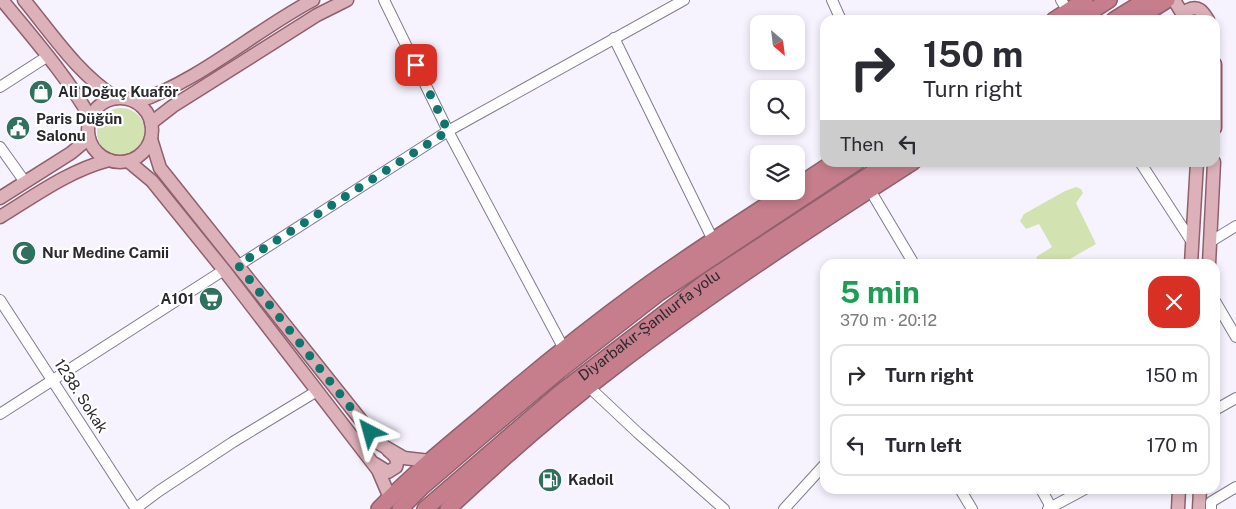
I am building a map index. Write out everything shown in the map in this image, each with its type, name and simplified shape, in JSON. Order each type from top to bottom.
[{"type":"highway","points":[[1069,10],[1085,0]]},
{"type":"highway","points":[[1069,10],[1109,0]]},
{"type":"highway","points":[[1122,15],[1146,0]]},
{"type":"highway","points":[[1143,15],[1167,0]]},
{"type":"highway","points":[[805,181],[826,167]]},
{"type":"highway","name":"Diyarbakır-Şanlıurfa yolu","points":[[390,506],[422,488],[559,371],[659,293],[849,167]]},
{"type":"highway","name":"Diyarbakır-Şanlıurfa yolu","points":[[425,509],[560,392],[699,287],[881,167]]},
{"type":"highway","points":[[454,506],[568,403],[614,366],[690,311],[905,167]]},
{"type":"highway","points":[[390,506],[430,461],[564,349],[641,290],[775,200]]},
{"type":"main road","points":[[2,0],[78,95],[90,117]]},
{"type":"main road","points":[[24,0],[99,88],[116,98]]},
{"type":"main road","points":[[137,102],[158,95],[188,79],[286,15],[313,0]]},
{"type":"main road","points":[[151,123],[173,106],[317,15],[347,0]]},
{"type":"main road","points":[[1174,0],[1183,15]]},
{"type":"main road","points":[[1203,0],[1207,15]]},
{"type":"main road","points":[[1187,15],[1188,10],[1198,8],[1205,15]]},
{"type":"main road","points":[[151,139],[142,153],[128,161],[118,162],[109,160],[100,155],[93,147],[89,138],[88,127],[90,117],[96,108],[116,98],[126,98],[137,102],[148,115],[151,123],[151,139],[160,168],[380,444],[395,456],[398,462],[396,467],[388,472],[369,460]]},
{"type":"main road","points":[[0,198],[71,153],[89,138]]},
{"type":"main road","points":[[0,217],[71,173],[109,160]]},
{"type":"main road","points":[[128,161],[152,181],[224,270],[378,470],[390,506]]},
{"type":"main road","points":[[1191,259],[1197,167]]},
{"type":"main road","points":[[1209,259],[1214,167]]},
{"type":"main road","points":[[380,444],[404,458],[430,461]]},
{"type":"main road","points":[[1178,509],[1179,494]]},
{"type":"main road","points":[[1199,509],[1200,494]]},
{"type":"street","points":[[384,0],[448,131],[564,349]]},
{"type":"street","points":[[832,0],[839,15]]},
{"type":"street","points":[[238,265],[448,131],[677,2]]},
{"type":"street","points":[[614,38],[713,240]]},
{"type":"street","points":[[0,87],[48,56]]},
{"type":"street","points":[[0,147],[25,182]]},
{"type":"street","points":[[1143,167],[1192,242]]},
{"type":"street","points":[[870,190],[911,259]]},
{"type":"street","points":[[1210,242],[1236,226]]},
{"type":"street","points":[[0,414],[224,270]]},
{"type":"street","name":"1238. Sokak","points":[[0,300],[136,509]]},
{"type":"street","points":[[1220,307],[1232,322],[1236,337]]},
{"type":"street","points":[[590,387],[638,433],[724,509]]},
{"type":"street","points":[[136,509],[233,442],[317,391]]},
{"type":"street","points":[[1220,407],[1236,398]]},
{"type":"street","points":[[784,509],[820,469]]},
{"type":"street","points":[[1211,509],[1211,502],[1236,487]]},
{"type":"street","points":[[963,494],[972,509]]},
{"type":"street","points":[[1043,494],[1049,508],[1076,494]]},
{"type":"green space","points":[[116,108],[126,108],[138,115],[145,127],[145,137],[138,149],[126,156],[116,156],[108,152],[101,145],[97,137],[97,127],[101,119],[108,112]]},
{"type":"green space","points":[[1076,187],[1081,189],[1083,193],[1076,203],[1096,244],[1070,259],[1037,259],[1036,257],[1052,247],[1039,224],[1026,229],[1020,221],[1024,214],[1065,191]]},
{"type":"place","name":"Ali Doğuç Kuaför","points":[[41,92]]},
{"type":"place","name":"Paris Düğün Salonu","points":[[18,128]]},
{"type":"place","name":"Nur Medine Camii","points":[[24,253]]},
{"type":"place","name":"A101","points":[[211,299]]},
{"type":"place","name":"Kadoil","points":[[550,480]]},
{"type":"route","points":[[370,432],[238,265],[448,131],[416,65]]}]
